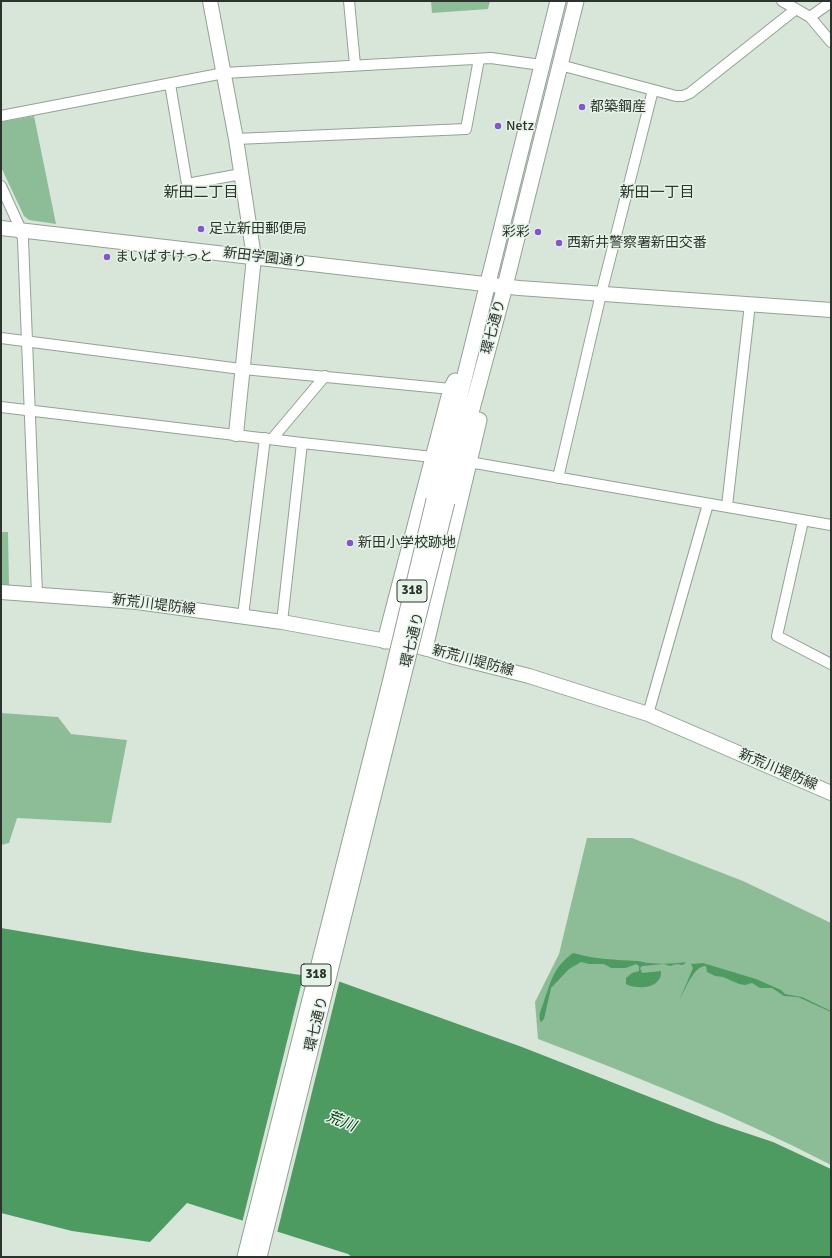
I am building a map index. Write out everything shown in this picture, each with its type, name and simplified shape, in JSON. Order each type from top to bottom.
[{"type":"main road","name":"環七通り","points":[[259,1257],[440,501],[487,284],[558,1]]},
{"type":"main road","name":"環七通り","points":[[440,501],[486,354],[505,286],[576,1]]},
{"type":"main road","points":[[425,648],[486,390],[486,354]]},
{"type":"main road","points":[[385,641],[451,389],[470,357]]},
{"type":"main road","name":"環七通り","points":[[245,1257],[394,690]]},
{"type":"street","points":[[210,1],[236,139],[254,257],[236,434]]},
{"type":"street","points":[[349,1],[355,65]]},
{"type":"street","points":[[782,1],[810,17],[831,42]]},
{"type":"street","points":[[810,17],[831,2]]},
{"type":"street","points":[[560,65],[676,96],[690,93],[796,9]]},
{"type":"street","points":[[1,116],[224,74],[491,58],[541,65]]},
{"type":"street","points":[[236,139],[466,129],[479,59]]},
{"type":"street","points":[[170,84],[188,184],[242,174]]},
{"type":"street","points":[[558,478],[601,294],[653,90]]},
{"type":"street","points":[[1,186],[21,230],[37,594]]},
{"type":"street","name":"新田学園通り","points":[[1,228],[505,286],[831,310]]},
{"type":"street","points":[[727,506],[750,304]]},
{"type":"street","points":[[1,338],[243,368],[451,389]]},
{"type":"street","points":[[243,616],[269,439],[325,376]]},
{"type":"street","points":[[1,407],[433,457]]},
{"type":"street","points":[[282,622],[302,443]]},
{"type":"street","points":[[469,462],[831,525]]},
{"type":"street","points":[[648,714],[708,504]]},
{"type":"street","points":[[803,521],[777,636],[831,664]]},
{"type":"street","name":"新荒川堤防線","points":[[1,592],[137,602],[282,622],[425,648],[450,656],[529,676],[648,714],[831,793]]},
{"type":"shaded area","points":[[431,1],[490,1],[488,9],[432,13]]},
{"type":"shaded area","points":[[34,116],[56,224],[29,220],[24,216],[1,167],[1,122]]},
{"type":"shaded area","points":[[1,532],[8,532],[9,586],[1,586]]},
{"type":"shaded area","points":[[1,713],[58,717],[71,734],[127,740],[111,823],[17,818],[9,843],[1,845]]},
{"type":"shaded area","points":[[587,838],[632,838],[743,881],[831,923],[831,1165],[723,1114],[538,1039],[535,1002],[559,954]]},
{"type":"water","name":"荒川","points":[[1,928],[143,952],[335,980],[522,1047],[716,1123],[773,1142],[831,1169],[831,1257],[352,1257],[348,1254],[187,1203],[150,1242],[72,1231],[1,1213]]},
{"type":"water","points":[[573,953],[597,958],[648,963],[668,964],[686,962],[683,965],[677,964],[670,966],[664,964],[642,966],[640,968],[642,973],[661,971],[660,977],[653,985],[636,987],[626,984],[626,978],[632,973],[639,971],[639,966],[636,964],[626,968],[611,968],[604,964],[589,964],[581,962],[569,969],[551,988],[544,1019],[541,1022],[540,1012],[554,974],[566,958]]},
{"type":"water","points":[[703,963],[756,979],[781,990],[785,994],[802,997],[831,1012],[798,997],[784,996],[772,988],[760,988],[752,983],[745,985],[739,984],[723,977],[715,976],[707,972],[706,966],[701,967],[693,974],[679,1001],[693,968],[691,964]]},
{"type":"pier","points":[[304,973],[340,979],[277,1233],[242,1223]]},
{"type":"place","name":"都築鋼産","points":[[582,107]]},
{"type":"place","name":"Netz","points":[[498,126]]},
{"type":"place","name":"足立新田郵便局","points":[[201,229]]},
{"type":"place","name":"彩彩","points":[[538,232]]},
{"type":"place","name":"西新井警察署新田交番","points":[[559,243]]},
{"type":"place","name":"まいばすけっと","points":[[107,257]]},
{"type":"place","name":"新田小学校跡地","points":[[350,543]]},
{"type":"district","name":"新田二丁目","points":[[201,193]]},
{"type":"district","name":"新田一丁目","points":[[657,193]]}]
